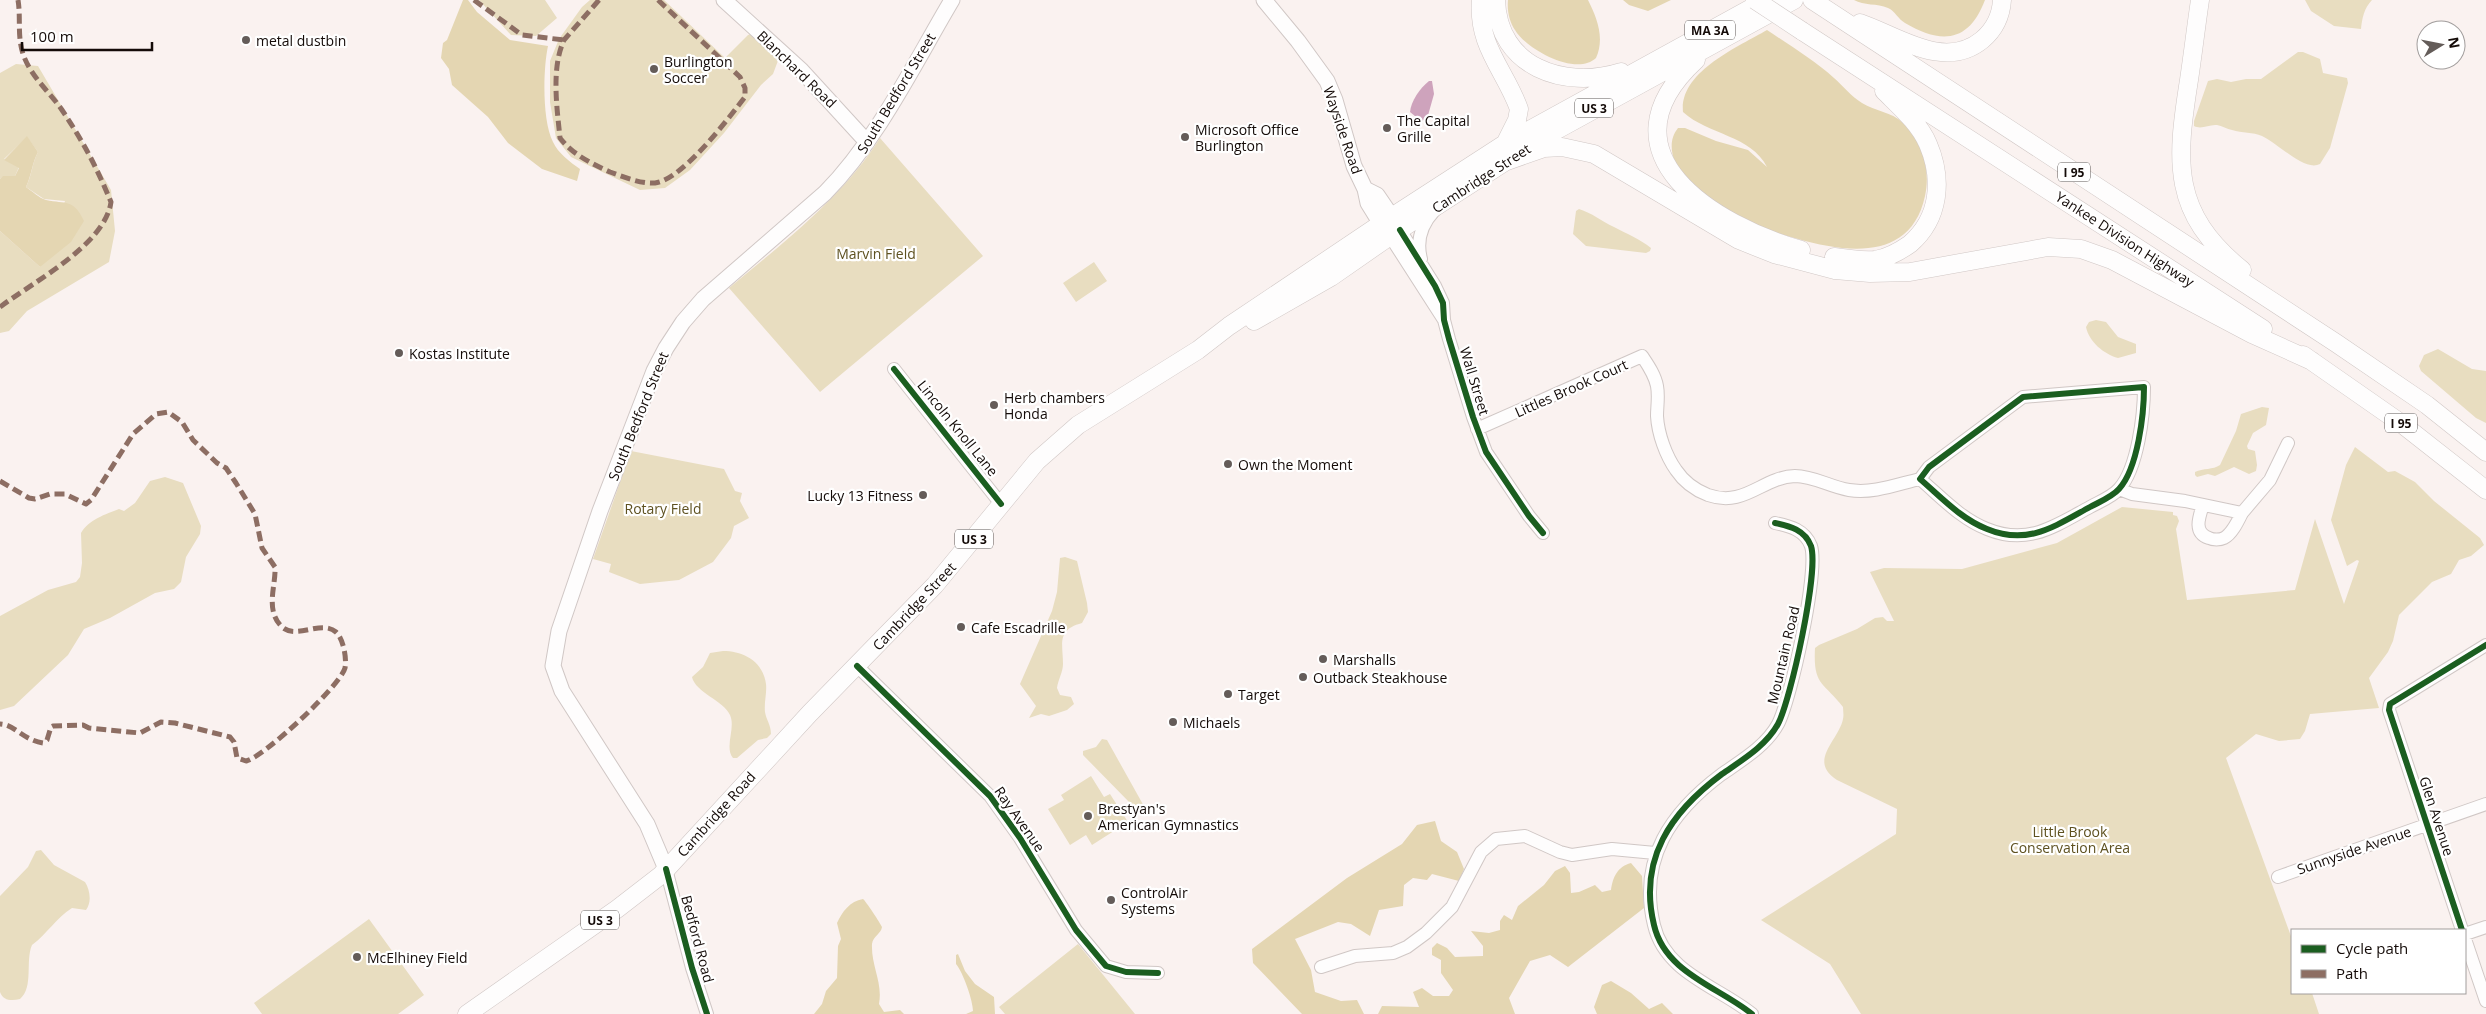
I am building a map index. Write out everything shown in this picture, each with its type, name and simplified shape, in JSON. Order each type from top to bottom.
[{"type":"highway","points":[[1481,0],[1481,14],[1486,44],[1519,109],[1517,120],[1506,143]]},
{"type":"highway","points":[[1496,0],[1499,23],[1507,41],[1519,55],[1542,70],[1560,76],[1596,77],[1612,75],[1654,60]]},
{"type":"highway","name":"Yankee Division Highway","points":[[1756,0],[2312,361],[2402,424],[2486,490]]},
{"type":"highway","name":"Cambridge Street","points":[[791,733],[935,585],[1037,460],[1071,431],[1391,227],[1506,143],[1766,0]]},
{"type":"highway","name":"Cambridge Street","points":[[1391,227],[1439,206],[1507,161],[1584,114],[1794,0]]},
{"type":"highway","name":"Yankee Division Highway","points":[[1812,0],[2315,328],[2427,405],[2486,452]]},
{"type":"highway","points":[[1834,15],[1873,28],[1918,48],[1950,53],[1970,48],[1988,34],[1998,19],[2002,0]]},
{"type":"highway","points":[[2200,0],[2180,140],[2181,165],[2190,206],[2197,221],[2214,244],[2233,262],[2315,328]]},
{"type":"highway","points":[[1720,40],[1680,75],[1664,100],[1658,128],[1659,143],[1665,165],[1672,175],[1693,197],[1720,214],[1772,240],[1830,257],[1877,260],[1904,249],[1926,227],[1932,215],[1938,187],[1932,157],[1920,130],[1865,71]]},
{"type":"highway","points":[[1507,161],[1544,148],[1562,148],[1594,154],[1739,240],[1774,254],[1835,270],[1870,273],[1910,272],[2038,249],[2061,246],[2081,248],[2112,260],[2252,334],[2312,361]]},
{"type":"highway","name":"Cambridge Road","points":[[467,1014],[618,909],[666,869],[791,733]]},
{"type":"main road","name":"Blanchard Road","points":[[724,0],[801,70],[866,142]]},
{"type":"main road","name":"South Bedford Street","points":[[666,869],[647,824],[558,684],[552,662],[559,631],[579,570],[654,371],[672,337],[710,293],[825,192],[848,168],[866,142],[952,0]]},
{"type":"main road","name":"Wayside Road","points":[[1264,0],[1298,41],[1327,81],[1335,100],[1350,157],[1365,189],[1368,203],[1391,227]]},
{"type":"street","name":"Wall Street","points":[[1423,266],[1419,251],[1420,235],[1427,219],[1439,206]]},
{"type":"street","name":"Wall Street","points":[[1391,227],[1423,266],[1440,293],[1445,309],[1444,320]]},
{"type":"street","name":"Wall Street","points":[[1391,227],[1444,320],[1477,429],[1491,460],[1543,533]]},
{"type":"street","name":"Littles Brook Court","points":[[1477,429],[1642,356],[1653,372],[1657,385],[1657,416],[1667,452],[1675,469],[1686,482],[1700,492],[1716,498],[1734,498],[1748,494],[1774,480],[1790,476],[1809,477],[1844,489],[1863,491],[1920,479]]},
{"type":"street","name":"Lincoln Knoll Lane","points":[[894,369],[1001,504]]},
{"type":"street","points":[[2144,387],[2144,410],[2138,443],[2119,490],[2048,530],[2028,536],[2011,535],[1988,530],[1958,513],[1920,479],[1929,468],[2022,397],[2144,387]]},
{"type":"street","points":[[2203,505],[2198,521],[2203,535],[2214,540],[2225,538],[2242,513],[2270,480],[2288,443]]},
{"type":"street","points":[[2119,490],[2132,494],[2242,513]]},
{"type":"street","name":"Mountain Road","points":[[1752,1014],[1679,966],[1661,942],[1654,926],[1651,865],[1655,853],[1686,805],[1709,784],[1764,742],[1777,725],[1787,703],[1797,658],[1813,562],[1810,545],[1803,534],[1790,526],[1775,523]]},
{"type":"street","name":"Glen Avenue","points":[[2462,929],[2389,710],[2390,704],[2486,645]]},
{"type":"street","name":"Ray Avenue","points":[[857,666],[990,796],[1020,838],[1076,930],[1106,966],[1126,972],[1158,973]]},
{"type":"street","name":"Sunnyside Avenue","points":[[2278,877],[2486,804]]},
{"type":"street","points":[[1322,967],[1355,956],[1392,953],[1407,947],[1426,933],[1452,907],[1462,891],[1480,852],[1496,839],[1525,836],[1560,852],[1572,855],[1612,849],[1655,853]]},
{"type":"street","name":"Bedford Road","points":[[666,869],[692,968],[707,1014]]},
{"type":"street","points":[[2466,934],[2486,927]]},
{"type":"street","points":[[2466,942],[2486,1001]]},
{"type":"green space","points":[[479,0],[545,0],[557,18],[536,36],[511,35]]},
{"type":"green space","points":[[590,0],[664,0],[725,58],[748,35],[753,33],[779,58],[773,74],[761,85],[724,133],[690,170],[665,188],[640,190],[571,157],[556,138],[550,102],[550,61],[559,39],[582,7]]},
{"type":"green space","points":[[2305,0],[2372,0],[2365,10],[2361,29],[2334,26],[2311,11]]},
{"type":"green space","points":[[2298,52],[2303,52],[2320,59],[2323,73],[2347,78],[2348,83],[2330,148],[2320,164],[2306,164],[2299,161],[2259,135],[2217,125],[2194,126],[2208,81],[2217,79],[2231,82],[2261,79]]},
{"type":"green space","points":[[16,64],[38,66],[111,190],[115,231],[109,262],[27,311],[9,331],[0,333],[0,231],[40,267],[65,201],[44,199],[26,187],[38,152],[27,137],[4,159],[19,167],[15,176],[4,176],[0,179],[0,73]]},
{"type":"green space","name":"Marvin Field","points":[[880,138],[983,256],[820,392],[729,288],[790,237],[830,200],[865,160]]},
{"type":"green space","points":[[1579,209],[1642,242],[1651,248],[1650,251],[1646,253],[1586,246],[1573,234],[1576,211]]},
{"type":"green space","points":[[1094,262],[1107,281],[1076,302],[1063,283]]},
{"type":"green space","points":[[2096,320],[2106,322],[2118,337],[2136,344],[2136,353],[2118,358],[2098,347],[2090,338],[2086,327],[2089,322]]},
{"type":"green space","points":[[2438,349],[2472,369],[2486,371],[2486,423],[2476,418],[2421,371],[2419,366],[2424,355]]},
{"type":"green space","points":[[2262,407],[2269,408],[2266,425],[2253,433],[2247,446],[2248,449],[2255,451],[2256,471],[2249,474],[2234,467],[2215,476],[2208,474],[2197,477],[2195,472],[2220,465],[2236,431],[2241,414]]},
{"type":"green space","name":"Little Brook Conservation Area","points":[[2355,447],[2388,472],[2395,471],[2415,482],[2434,501],[2480,538],[2484,545],[2471,556],[2459,560],[2451,574],[2432,582],[2399,615],[2393,641],[2388,652],[2369,678],[2379,708],[2310,714],[2305,731],[2300,739],[2279,741],[2256,734],[2226,758],[2291,936],[2291,994],[2312,994],[2319,1014],[1861,1014],[1830,964],[1761,920],[1896,834],[1897,809],[1837,780],[1828,773],[1825,765],[1827,750],[1843,719],[1843,707],[1818,677],[1815,648],[1857,629],[1875,618],[1883,617],[1887,621],[1894,621],[1870,572],[1884,568],[1962,569],[2057,543],[2122,507],[2173,512],[2173,515],[2177,516],[2179,521],[2176,529],[2187,600],[2295,590],[2315,519],[2344,604],[2359,561],[2357,560],[2347,566],[2331,520],[2346,465]]},
{"type":"green space","name":"Rotary Field","points":[[631,451],[724,469],[735,491],[742,493],[740,501],[749,518],[734,526],[731,538],[713,562],[679,580],[640,584],[609,572],[611,564],[593,559]]},
{"type":"green space","points":[[165,477],[183,483],[201,526],[200,534],[186,557],[181,582],[174,589],[155,593],[110,618],[84,629],[68,655],[14,706],[0,710],[0,616],[48,590],[76,582],[80,577],[82,563],[81,533],[84,528],[103,515],[119,509],[124,511],[135,503],[150,481]]},
{"type":"green space","points":[[1065,557],[1077,561],[1088,612],[1082,623],[1068,630],[1062,644],[1063,667],[1057,688],[1060,695],[1071,697],[1074,704],[1067,710],[1049,716],[1041,714],[1029,718],[1036,706],[1020,684],[1052,611],[1057,592],[1060,558]]},
{"type":"green space","points":[[723,651],[745,655],[751,659],[761,669],[766,684],[765,712],[771,734],[767,738],[758,740],[737,758],[733,758],[730,748],[732,726],[730,715],[722,705],[698,687],[692,677],[703,667],[710,653]]},
{"type":"green space","points":[[1102,739],[1107,740],[1145,808],[1137,808],[1131,804],[1083,755],[1083,751],[1096,747]]},
{"type":"green space","name":"Brestyan's American Gymnastics","points":[[1091,776],[1104,797],[1110,794],[1128,822],[1092,845],[1086,835],[1070,845],[1048,809],[1064,800],[1061,795]]},
{"type":"green space","points":[[41,850],[54,865],[85,882],[90,900],[86,910],[72,908],[32,945],[27,988],[20,999],[8,1000],[0,992],[0,896],[28,867],[36,851]]},
{"type":"green space","name":"McElhiney Field","points":[[369,919],[424,995],[398,1014],[262,1014],[254,1003]]},
{"type":"green space","points":[[1078,944],[1135,1014],[1005,1014],[999,1007]]},
{"type":"shaded area","points":[[463,0],[468,0],[477,12],[510,40],[548,46],[544,95],[549,133],[558,150],[580,169],[577,181],[542,169],[508,143],[488,117],[452,85],[449,69],[441,58],[443,43],[447,40]]},
{"type":"shaded area","points":[[1508,0],[1588,0],[1599,28],[1600,43],[1596,58],[1587,63],[1564,62],[1552,58],[1529,45],[1511,23]]},
{"type":"shaded area","points":[[1623,0],[1671,0],[1648,11],[1629,5]]},
{"type":"shaded area","points":[[1854,0],[1985,0],[1971,24],[1962,32],[1953,36],[1942,36],[1931,35],[1918,30],[1903,21],[1888,8]]},
{"type":"shaded area","points":[[1767,30],[1818,65],[1862,103],[1899,119],[1915,139],[1926,166],[1927,186],[1925,196],[1918,217],[1906,232],[1892,242],[1875,247],[1856,249],[1817,244],[1766,230],[1744,220],[1700,192],[1679,171],[1672,152],[1672,140],[1678,128],[1685,128],[1716,141],[1748,150],[1767,167],[1760,156],[1751,148],[1704,126],[1683,112],[1684,98],[1690,85],[1700,73],[1727,53]]},
{"type":"shaded area","points":[[1429,81],[1432,81],[1434,94],[1427,119],[1421,121],[1410,112],[1416,95]]},
{"type":"shaded area","points":[[27,136],[38,152],[26,187],[43,199],[73,206],[84,221],[71,242],[40,267],[0,231],[0,179],[3,176],[15,176],[19,168],[4,160]]},
{"type":"shaded area","points":[[1435,821],[1441,841],[1457,852],[1464,869],[1459,881],[1432,874],[1427,880],[1413,878],[1404,885],[1403,906],[1379,910],[1370,936],[1351,924],[1338,922],[1295,939],[1311,970],[1315,992],[1341,1001],[1357,1000],[1364,1014],[1302,1014],[1253,963],[1252,949],[1347,878],[1402,844],[1417,825]]},
{"type":"shaded area","points":[[1631,863],[1642,876],[1644,908],[1568,967],[1550,955],[1530,961],[1509,998],[1515,1014],[1378,1014],[1382,1006],[1419,1007],[1413,992],[1422,988],[1433,996],[1449,996],[1453,990],[1441,973],[1441,960],[1432,955],[1432,948],[1437,943],[1447,948],[1455,957],[1483,956],[1483,946],[1471,931],[1489,933],[1500,930],[1500,921],[1504,915],[1512,920],[1518,906],[1544,885],[1555,871],[1565,866],[1570,873],[1571,893],[1579,892],[1595,885],[1602,892],[1611,890],[1616,873],[1622,867]]},
{"type":"shaded area","points":[[863,899],[882,927],[872,944],[880,996],[879,1004],[884,1012],[900,1010],[904,1014],[814,1014],[822,1004],[826,991],[837,978],[838,946],[841,939],[837,923],[847,908],[854,902]]},
{"type":"shaded area","points":[[958,954],[965,971],[975,984],[994,997],[995,1014],[966,1014],[973,1011],[973,1006],[956,964],[956,955]]},
{"type":"shaded area","points":[[1611,981],[1631,993],[1649,1009],[1662,1003],[1673,1014],[1597,1014],[1594,1007],[1602,985]]},
{"type":"marked path","points":[[0,307],[82,248],[96,233],[106,218],[111,202],[95,166],[77,133],[26,62],[20,40],[18,0]]},
{"type":"marked path","points":[[474,0],[522,35],[564,40]]},
{"type":"marked path","points":[[599,0],[564,40],[560,51],[556,75],[560,138],[576,154],[596,166],[626,178],[649,183],[666,179],[691,160],[745,97],[745,88],[740,77],[658,0]]},
{"type":"marked path","points":[[0,481],[29,498],[35,499],[50,494],[65,494],[86,504],[91,500],[133,434],[156,414],[168,412],[182,422],[193,440],[217,463],[226,468],[255,514],[262,548],[275,567],[272,605],[273,612],[281,626],[293,631],[316,628],[330,629],[338,635],[345,654],[345,668],[330,690],[284,735],[255,757],[246,761],[237,758],[234,742],[230,737],[175,723],[161,722],[140,733],[89,728],[83,725],[53,726],[47,740],[43,743],[30,739],[10,727],[0,724]]},
{"type":"cycle path","points":[[1400,230],[1435,286],[1443,303],[1444,320],[1449,339],[1486,452],[1529,516],[1543,533]]},
{"type":"cycle path","points":[[894,369],[1001,504]]},
{"type":"cycle path","points":[[2144,387],[2139,440],[2126,480],[2109,497],[2041,532],[2015,535],[2002,534],[1987,529],[1960,514],[1920,479],[1929,467],[2023,397],[2144,387]]},
{"type":"cycle path","points":[[1752,1014],[1695,977],[1669,955],[1660,941],[1654,925],[1650,901],[1651,879],[1655,858],[1663,839],[1674,821],[1704,789],[1767,739],[1778,724],[1783,710],[1790,689],[1808,607],[1812,560],[1811,546],[1805,536],[1791,527],[1775,523]]},
{"type":"cycle path","points":[[2462,929],[2389,710],[2390,704],[2486,645]]},
{"type":"cycle path","points":[[857,666],[990,796],[1020,838],[1076,930],[1106,966],[1126,972],[1158,973]]},
{"type":"cycle path","points":[[666,869],[692,968],[707,1014]]},
{"type":"place","name":"metal dustbin","points":[[246,40]]},
{"type":"place","name":"Burlington Soccer","points":[[654,69]]},
{"type":"place","name":"The Capital Grille","points":[[1387,128]]},
{"type":"place","name":"Microsoft Office Burlington","points":[[1185,137]]},
{"type":"place","name":"Kostas Institute","points":[[399,353]]},
{"type":"place","name":"Herb chambers Honda","points":[[994,405]]},
{"type":"place","name":"Own the Moment","points":[[1228,464]]},
{"type":"place","name":"Lucky 13 Fitness","points":[[923,495]]},
{"type":"place","name":"Cafe Escadrille","points":[[961,627]]},
{"type":"place","name":"Marshalls","points":[[1323,659]]},
{"type":"place","name":"Outback Steakhouse","points":[[1303,677]]},
{"type":"place","name":"Target","points":[[1228,694]]},
{"type":"place","name":"Michaels","points":[[1173,722]]},
{"type":"place","name":"Brestyan's American Gymnastics","points":[[1088,816]]},
{"type":"place","name":"ControlAir Systems","points":[[1111,900]]},
{"type":"place","name":"McElhiney Field","points":[[357,957]]}]
